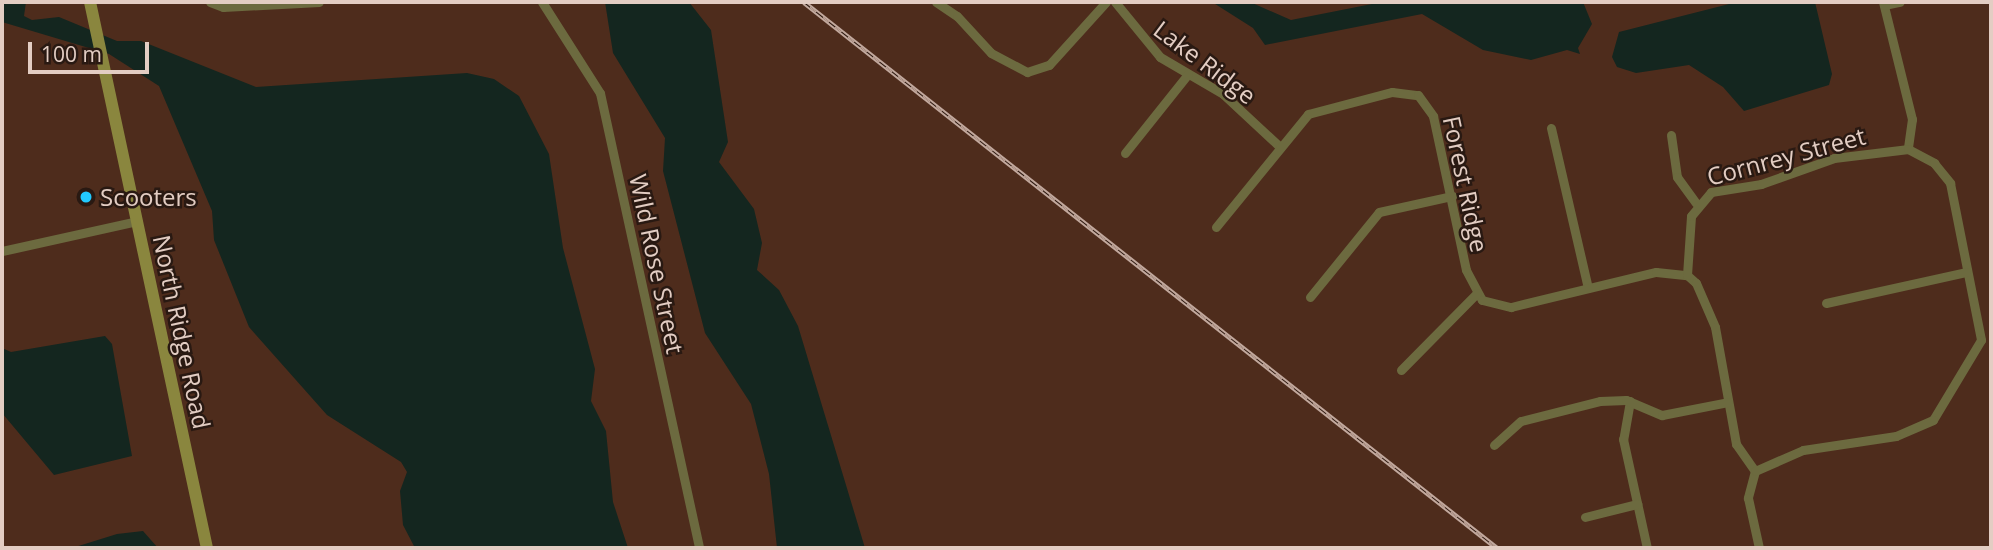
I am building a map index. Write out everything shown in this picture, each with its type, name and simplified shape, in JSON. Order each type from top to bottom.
[{"type":"main road","name":"North Ridge Road","points":[[90,2],[208,548]]},
{"type":"street","points":[[210,2],[223,7],[319,2]]},
{"type":"street","name":"Wild Rose Street","points":[[542,2],[600,93],[699,548]]},
{"type":"street","points":[[936,2],[957,16],[991,53],[1027,72],[1049,65],[1106,2]]},
{"type":"street","name":"Lake Ridge","points":[[1115,2],[1136,34],[1188,74],[1223,94],[1280,147]]},
{"type":"street","points":[[1755,471],[1803,450],[1886,439],[1933,420],[1981,340],[1950,183],[1934,163],[1908,149],[1912,119],[1884,4],[1900,2]]},
{"type":"street","points":[[1125,153],[1188,74]]},
{"type":"street","name":"Forest Ridge","points":[[1280,147],[1308,114],[1392,92],[1418,95],[1433,116],[1466,270],[1477,293],[1492,305],[1511,307],[1588,288]]},
{"type":"street","points":[[1551,128],[1588,288],[1635,275],[1687,275],[1711,312],[1736,444],[1755,471],[1748,498],[1759,548]]},
{"type":"street","points":[[1671,135],[1677,177],[1696,203]]},
{"type":"street","points":[[1216,227],[1280,147]]},
{"type":"street","name":"Cornrey Street","points":[[1687,275],[1696,203],[1710,192],[1760,184],[1834,158],[1908,149]]},
{"type":"street","points":[[1310,297],[1379,212],[1452,196]]},
{"type":"street","points":[[2,251],[137,222]]},
{"type":"street","points":[[1826,303],[1966,272]]},
{"type":"street","points":[[1401,370],[1477,293]]},
{"type":"street","points":[[1494,446],[1535,415],[1600,401],[1630,401],[1662,415],[1728,402]]},
{"type":"street","points":[[1630,401],[1623,439],[1647,548]]},
{"type":"street","points":[[1585,517],[1637,505]]},
{"type":"shaded area","points":[[2,2],[26,2],[24,16],[32,20],[59,17],[117,41],[141,41],[256,87],[467,73],[494,79],[519,96],[549,154],[563,248],[595,369],[591,401],[606,431],[613,502],[628,548],[415,548],[403,525],[400,491],[407,472],[401,462],[327,415],[249,327],[214,240],[212,211],[159,86],[109,54],[2,22]]},
{"type":"shaded area","points":[[605,2],[689,2],[711,30],[728,142],[719,162],[754,209],[762,243],[757,270],[779,290],[798,326],[865,548],[777,548],[769,474],[751,404],[705,333],[663,171],[665,138],[613,53]]},
{"type":"shaded area","points":[[1212,2],[1250,2],[1291,20],[1382,2],[1583,2],[1592,24],[1578,48],[1580,54],[1567,50],[1531,60],[1483,50],[1422,14],[1265,45],[1253,28]]},
{"type":"shaded area","points":[[1737,2],[1815,2],[1832,74],[1829,85],[1744,111],[1723,87],[1689,65],[1636,73],[1617,67],[1612,57],[1619,32]]},
{"type":"shaded area","points":[[105,336],[112,344],[132,456],[54,475],[2,413],[2,348],[11,352]]},
{"type":"shaded area","points":[[143,531],[158,548],[72,548],[117,534]]},
{"type":"railway","points":[[804,2],[1497,548]]},
{"type":"place","name":"Scooters","points":[[86,197]]}]
